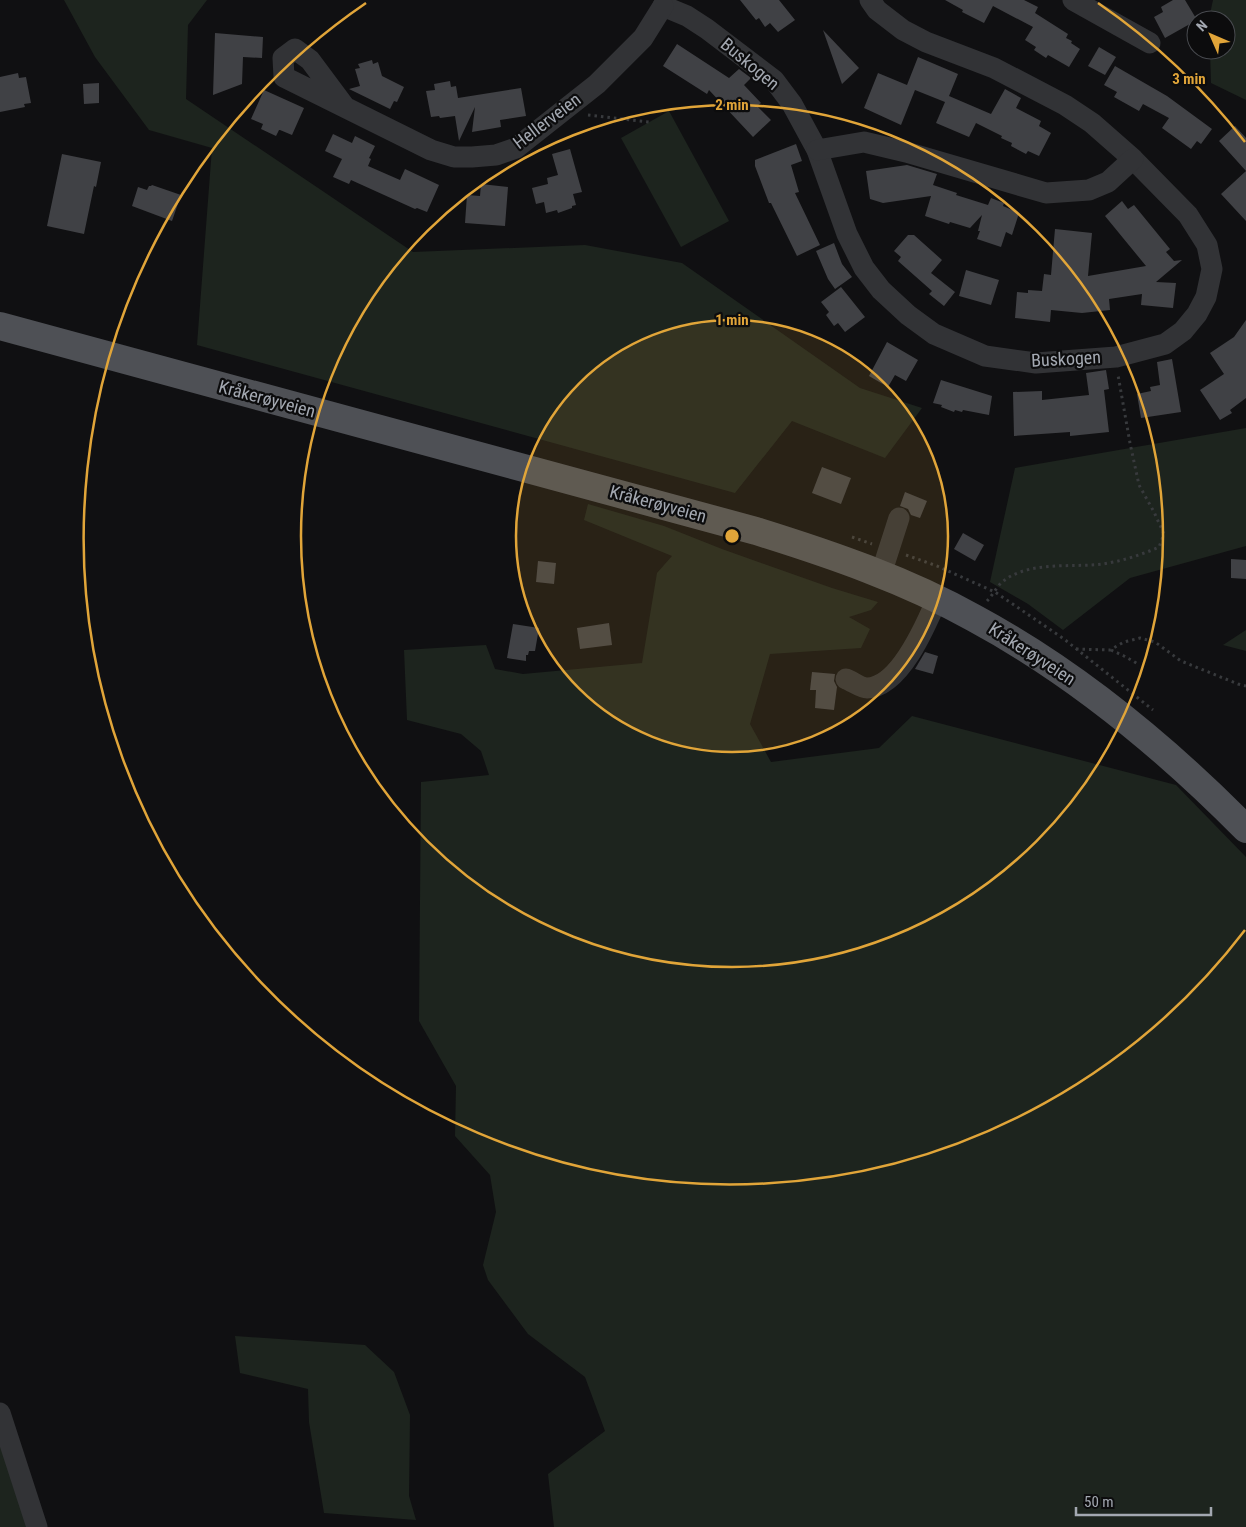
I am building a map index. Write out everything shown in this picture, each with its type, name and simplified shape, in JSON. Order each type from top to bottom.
[{"type":"main road","name":"Kråkerøyveien","points":[[0,326],[756,531],[809,547],[880,574],[974,617],[1032,652],[1077,683],[1156,744],[1206,789],[1246,829]]},
{"type":"street","name":"Buskogen","points":[[663,3],[708,29],[774,80],[792,104],[817,150],[847,234],[864,268],[881,290],[934,334],[985,356],[1036,363],[1116,357],[1165,344],[1183,331],[1197,314],[1206,297],[1212,269],[1207,245],[1188,215],[1133,158],[1092,122],[994,68],[926,42],[903,30],[877,10],[870,0]]},
{"type":"street","points":[[1073,0],[1150,42]]},
{"type":"street","name":"Hellerveien","points":[[345,106],[432,150],[454,157],[496,155],[516,148],[596,84],[643,38],[663,3]]},
{"type":"street","points":[[817,150],[864,142],[906,152],[1046,193],[1089,190],[1108,182],[1133,158]]},
{"type":"street","points":[[880,574],[899,518]]},
{"type":"street","points":[[846,679],[866,688],[879,685],[895,674],[924,630],[937,599]]},
{"type":"street","points":[[0,1412],[38,1527]]},
{"type":"path","points":[[566,109],[592,116],[650,122]]},
{"type":"path","points":[[1064,639],[995,592],[1002,583],[1023,570],[1051,566],[1104,564],[1141,555],[1159,547],[1164,534],[1139,485],[1119,385],[1116,357]]},
{"type":"path","points":[[1110,650],[1124,642],[1140,638],[1155,642],[1181,661],[1246,686]]},
{"type":"path","points":[[1075,649],[1110,650],[1138,664]]},
{"type":"shaded area","points":[[64,0],[207,0],[188,25],[186,99],[413,252],[585,245],[682,263],[860,388],[922,408],[885,458],[792,421],[735,493],[197,345],[212,148],[149,130],[95,57]]},
{"type":"shaded area","points":[[1213,0],[1246,0],[1246,100],[1211,83],[1210,60],[1236,60],[1236,10],[1211,10]]},
{"type":"shaded area","points":[[669,111],[729,221],[681,247],[621,138]]},
{"type":"shaded area","points":[[1246,428],[1246,546],[1130,578],[1063,630],[1028,604],[990,582],[1015,468]]},
{"type":"shaded area","points":[[588,504],[664,526],[722,549],[832,588],[878,602],[871,610],[849,617],[870,629],[861,648],[770,654],[750,724],[771,762],[879,748],[912,716],[1176,785],[1246,857],[1246,1527],[554,1527],[548,1474],[605,1431],[585,1377],[528,1334],[488,1280],[483,1265],[496,1212],[490,1175],[455,1136],[456,1086],[419,1021],[421,782],[489,775],[481,751],[461,734],[407,720],[404,650],[486,645],[495,669],[523,674],[642,663],[657,573],[672,556],[584,520]]},
{"type":"shaded area","points":[[1246,630],[1246,651],[1223,645]]},
{"type":"shaded area","points":[[235,1336],[365,1345],[394,1372],[410,1415],[409,1496],[416,1520],[324,1513],[309,1422],[308,1389],[240,1373]]},
{"type":"shaded area","points":[[0,1413],[37,1527],[0,1527]]},
{"type":"building","points":[[740,0],[779,0],[795,20],[778,32],[770,23],[765,27],[759,18],[756,20]]},
{"type":"building","points":[[945,0],[1024,0],[1038,7],[1035,13],[1068,34],[1066,38],[1080,49],[1069,67],[1048,55],[1046,58],[1034,50],[1036,47],[1025,40],[1033,27],[993,6],[984,23],[962,12],[963,10]]},
{"type":"building","points":[[1173,0],[1185,0],[1191,10],[1186,10],[1186,26],[1165,38],[1154,17],[1163,12],[1161,7]]},
{"type":"building","points":[[823,30],[859,68],[842,84]]},
{"type":"building","points":[[215,33],[263,37],[262,58],[243,57],[242,84],[213,95]]},
{"type":"building","points":[[677,44],[729,78],[739,69],[751,78],[744,85],[761,103],[757,106],[771,120],[753,137],[709,90],[707,94],[663,66]]},
{"type":"building","points":[[1099,47],[1116,57],[1105,75],[1088,66]]},
{"type":"building","points":[[918,57],[958,74],[949,96],[991,114],[1005,89],[1021,98],[1016,108],[1041,121],[1039,126],[1051,133],[1039,156],[1028,151],[1026,154],[1011,146],[1012,143],[1001,138],[1002,136],[976,123],[969,137],[936,123],[945,102],[915,90],[901,125],[864,108],[878,73],[907,85]]},
{"type":"building","points":[[372,60],[373,64],[378,62],[382,76],[404,87],[397,102],[394,101],[390,109],[349,89],[360,86],[355,69],[360,68],[358,64]]},
{"type":"building","points":[[1115,66],[1167,96],[1212,129],[1201,144],[1197,141],[1191,149],[1162,128],[1169,118],[1143,104],[1139,111],[1114,97],[1117,92],[1104,85]]},
{"type":"building","points":[[18,73],[19,78],[26,77],[31,103],[24,104],[25,107],[0,112],[0,77]]},
{"type":"building","points":[[450,81],[451,87],[456,86],[458,98],[521,88],[526,116],[500,120],[501,127],[472,132],[475,107],[459,141],[455,116],[431,117],[426,91],[435,90],[434,84]]},
{"type":"building","points":[[99,83],[99,103],[84,104],[83,84]]},
{"type":"building","points":[[264,90],[304,108],[292,135],[279,130],[276,136],[261,129],[263,124],[251,119]]},
{"type":"building","points":[[1235,126],[1246,138],[1246,171],[1219,141]]},
{"type":"building","points":[[333,134],[352,143],[355,136],[375,146],[369,158],[371,159],[368,166],[400,180],[405,169],[439,185],[427,212],[415,209],[351,180],[349,184],[333,177],[342,159],[325,151]]},
{"type":"building","points":[[796,144],[802,161],[791,165],[799,192],[795,193],[820,245],[797,256],[771,203],[769,203],[755,166],[755,160]]},
{"type":"building","points":[[570,149],[582,192],[573,194],[576,205],[572,206],[572,208],[558,213],[557,210],[546,213],[544,202],[536,204],[532,188],[548,184],[547,178],[558,175],[552,154]]},
{"type":"building","points":[[62,154],[101,162],[84,234],[47,226]]},
{"type":"building","points":[[907,165],[937,174],[933,185],[957,193],[956,195],[988,205],[991,198],[1004,203],[1003,206],[1019,213],[1012,235],[1006,232],[1001,247],[977,239],[982,215],[970,228],[950,222],[949,224],[925,216],[931,196],[883,203],[870,199],[866,171]]},
{"type":"building","points":[[1246,171],[1246,221],[1221,194]]},
{"type":"building","points":[[481,184],[508,187],[505,226],[465,223],[467,195],[480,196]]},
{"type":"building","points":[[152,185],[181,195],[172,221],[132,206],[138,187],[147,190]]},
{"type":"building","points":[[1122,201],[1128,209],[1134,205],[1170,249],[1166,252],[1174,261],[1182,260],[1156,282],[1176,283],[1173,308],[1141,305],[1142,294],[1109,299],[1110,310],[1082,313],[1051,310],[1050,322],[1015,318],[1017,292],[1028,293],[1028,290],[1042,291],[1044,274],[1051,275],[1055,229],[1092,233],[1088,276],[1146,266],[1105,216]]},
{"type":"building","points":[[908,235],[914,235],[942,260],[931,273],[955,292],[944,306],[929,294],[932,291],[898,261],[901,257],[894,251]]},
{"type":"building","points":[[834,243],[842,264],[852,277],[835,289],[828,279],[816,251]]},
{"type":"building","points":[[966,270],[999,280],[991,305],[959,296]]},
{"type":"building","points":[[841,287],[865,317],[845,332],[838,323],[834,326],[826,315],[829,312],[821,302]]},
{"type":"building","points":[[1246,320],[1246,398],[1230,410],[1232,413],[1220,420],[1200,390],[1224,374],[1210,353],[1234,337]]},
{"type":"building","points":[[887,342],[918,360],[906,381],[895,375],[888,387],[869,376]]},
{"type":"building","points":[[1172,359],[1181,412],[1141,418],[1137,394],[1151,391],[1150,387],[1160,385],[1157,362]]},
{"type":"building","points":[[1106,370],[1109,389],[1104,390],[1109,432],[1070,436],[1070,432],[1014,436],[1013,392],[1042,391],[1042,400],[1089,395],[1086,373]]},
{"type":"building","points":[[941,380],[992,396],[989,415],[963,410],[962,412],[955,410],[954,412],[941,407],[942,405],[933,403]]},
{"type":"building","points":[[822,467],[851,478],[841,504],[812,493]]},
{"type":"building","points":[[905,492],[927,501],[920,518],[911,515],[908,509],[900,506]]},
{"type":"building","points":[[963,533],[984,545],[975,561],[954,549]]},
{"type":"building","points":[[1231,559],[1246,560],[1246,579],[1231,578]]},
{"type":"building","points":[[538,561],[556,563],[554,584],[536,582]]},
{"type":"building","points":[[609,623],[612,645],[580,649],[577,628]]},
{"type":"building","points":[[513,624],[539,628],[535,651],[529,651],[528,655],[526,655],[526,661],[507,658]]},
{"type":"building","points":[[925,652],[938,656],[933,674],[915,669]]},
{"type":"building","points":[[812,672],[835,674],[834,681],[837,687],[834,710],[815,708],[816,690],[810,690]]}]
